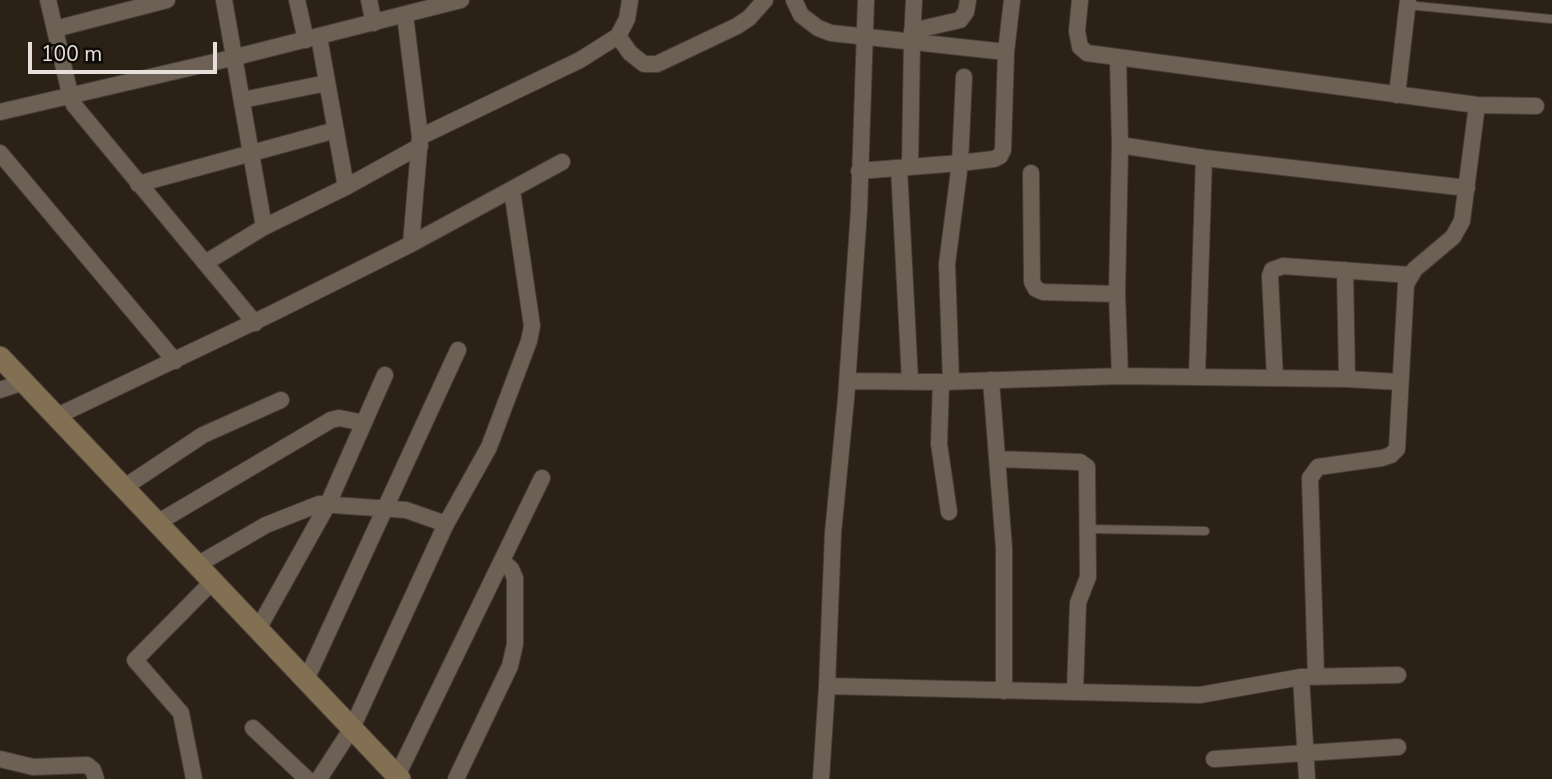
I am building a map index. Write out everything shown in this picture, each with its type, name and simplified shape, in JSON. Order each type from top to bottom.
[{"type":"main road","points":[[0,357],[399,777]]},
{"type":"street","points":[[48,0],[70,94],[82,116],[255,323]]},
{"type":"street","points":[[55,29],[167,0]]},
{"type":"street","points":[[224,0],[264,228]]},
{"type":"street","points":[[297,0],[327,83],[346,187]]},
{"type":"street","points":[[369,0],[374,23]]},
{"type":"street","points":[[0,111],[236,57],[461,0]]},
{"type":"street","points":[[205,263],[264,228],[346,187],[420,141],[580,60],[618,36],[627,19],[630,0]]},
{"type":"street","points":[[618,36],[629,53],[643,64],[657,64],[737,26],[750,18],[765,0]]},
{"type":"street","points":[[794,0],[801,15],[818,28],[831,33],[912,36],[1006,52]]},
{"type":"street","points":[[821,779],[833,533],[859,211],[867,36],[866,0]]},
{"type":"street","points":[[910,380],[904,167],[914,0]]},
{"type":"street","points":[[912,36],[960,20],[966,12],[968,0]]},
{"type":"street","points":[[859,171],[960,163],[1000,156],[1003,150],[1006,52],[1012,0]]},
{"type":"street","points":[[1080,0],[1077,31],[1080,47],[1087,53],[1477,105],[1536,106]]},
{"type":"street","points":[[1397,95],[1408,3]]},
{"type":"street","points":[[405,15],[420,141],[411,244]]},
{"type":"street","points":[[1118,58],[1120,145],[1117,294],[1120,376]]},
{"type":"street","points":[[948,512],[939,444],[946,382],[947,264],[960,163],[964,77]]},
{"type":"street","points":[[242,100],[327,83]]},
{"type":"street","points":[[1307,779],[1310,478],[1318,467],[1382,458],[1397,449],[1406,284],[1410,275],[1459,230],[1477,105]]},
{"type":"street","points":[[138,184],[336,130]]},
{"type":"street","points":[[1120,145],[1204,158],[1467,188]]},
{"type":"street","points":[[0,153],[175,361]]},
{"type":"street","points":[[1197,376],[1204,158]]},
{"type":"street","points":[[55,417],[255,323],[411,244],[562,162]]},
{"type":"street","points":[[1031,173],[1032,282],[1036,289],[1043,292],[1117,294]]},
{"type":"street","points":[[319,779],[352,728],[446,524],[488,447],[531,334],[512,190]]},
{"type":"street","points":[[1275,378],[1270,276],[1272,270],[1283,266],[1410,275]]},
{"type":"street","points":[[1345,271],[1347,379]]},
{"type":"street","points":[[306,680],[458,350]]},
{"type":"street","points":[[258,629],[328,503],[385,375]]},
{"type":"street","points":[[847,381],[946,382],[1197,376],[1400,382]]},
{"type":"street","points":[[991,380],[1004,548],[1004,691]]},
{"type":"street","points":[[0,390],[24,382]]},
{"type":"street","points":[[123,488],[203,435],[281,400]]},
{"type":"street","points":[[157,523],[331,420],[338,418],[364,423]]},
{"type":"street","points":[[997,459],[1085,464],[1088,474],[1088,577],[1078,603],[1075,692]]},
{"type":"street","points":[[399,777],[542,478]]},
{"type":"street","points":[[197,565],[265,525],[328,503],[414,511],[446,524]]},
{"type":"street","points":[[456,779],[510,666],[515,644],[515,578],[511,569],[502,561]]},
{"type":"street","points":[[194,779],[181,713],[135,660],[213,581]]},
{"type":"street","points":[[827,686],[1209,694],[1308,677],[1398,675]]},
{"type":"street","points":[[253,728],[307,779]]},
{"type":"street","points":[[1214,759],[1398,747]]},
{"type":"street","points":[[0,759],[33,767],[87,765],[93,770],[96,779]]},
{"type":"lane","points":[[1408,3],[1551,19]]},
{"type":"lane","points":[[1088,529],[1205,531]]}]
